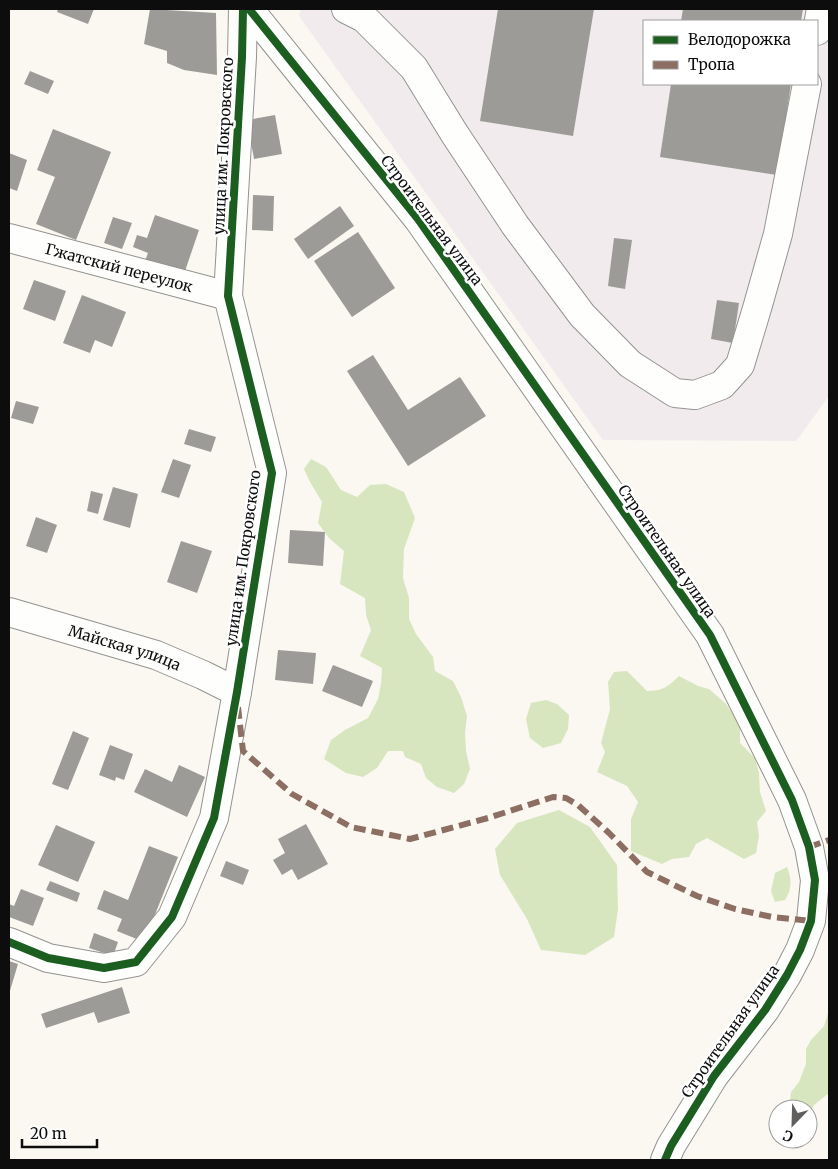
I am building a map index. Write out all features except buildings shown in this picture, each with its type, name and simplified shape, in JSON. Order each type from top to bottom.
[{"type":"street","name":"улица им. Покровского","points":[[9,942],[48,958],[104,968],[136,962],[172,917],[214,818],[237,692],[272,473],[228,296],[242,57],[243,9]]},
{"type":"street","name":"Строительная улица","points":[[249,9],[418,219],[710,635],[792,800],[809,847],[815,880],[811,921],[800,950],[765,1010],[714,1076],[671,1146],[665,1160]]},
{"type":"street","points":[[346,9],[364,18],[414,68],[454,133],[515,225],[582,315],[630,364],[675,393],[695,395],[722,384],[740,365],[778,234],[807,85]]},
{"type":"street","points":[[818,26],[821,9]]},
{"type":"street","name":"Гжатский переулок","points":[[9,238],[228,296]]},
{"type":"street","name":"Майская улица","points":[[9,612],[156,655],[237,692]]},
{"type":"shaded area","points":[[301,9],[829,9],[829,396],[796,441],[603,440],[299,16]]},
{"type":"green space","points":[[311,459],[326,467],[341,490],[357,497],[370,485],[386,484],[404,492],[415,518],[404,549],[403,578],[409,598],[409,619],[416,634],[433,657],[435,671],[453,681],[467,716],[465,733],[466,751],[470,769],[464,784],[454,793],[437,787],[426,778],[421,764],[405,757],[403,751],[388,751],[377,768],[363,777],[346,773],[324,759],[331,740],[368,718],[378,699],[382,668],[360,656],[371,630],[366,615],[365,598],[340,584],[344,551],[329,538],[318,523],[322,502],[304,469]]},
{"type":"green space","points":[[627,671],[647,691],[664,688],[679,676],[698,686],[709,689],[725,703],[740,722],[740,743],[755,758],[759,773],[760,792],[766,811],[757,822],[759,836],[756,853],[744,859],[707,838],[696,844],[689,857],[672,859],[662,864],[631,851],[631,819],[638,802],[627,786],[597,772],[605,752],[601,743],[610,709],[608,682],[614,672]]},
{"type":"green space","points":[[546,700],[557,704],[569,715],[568,729],[561,743],[543,748],[530,738],[526,719],[531,703]]},
{"type":"green space","points":[[559,810],[590,827],[617,865],[618,909],[614,937],[585,955],[541,950],[527,919],[500,875],[495,849],[517,823]]},
{"type":"green space","points":[[787,867],[790,876],[789,892],[785,900],[775,902],[771,891],[775,873]]},
{"type":"green space","points":[[829,1010],[829,1093],[818,1102],[818,1099],[790,1099],[791,1092],[799,1082],[806,1064],[806,1049],[811,1040],[824,1026]]},
{"type":"marked path","points":[[238,707],[243,751],[292,794],[351,827],[410,839],[488,818],[553,797],[566,798],[578,805],[609,833],[647,872],[697,896],[735,909],[772,917],[811,921]]},
{"type":"marked path","points":[[809,847],[829,840]]},
{"type":"cycle path","points":[[9,942],[48,958],[104,968],[136,962],[172,917],[214,818],[237,692],[272,473],[228,296],[242,57],[243,9]]},
{"type":"cycle path","points":[[249,9],[418,219],[710,635],[792,800],[809,847],[815,880],[811,921],[800,950],[765,1010],[714,1076],[671,1146],[665,1160]]}]
